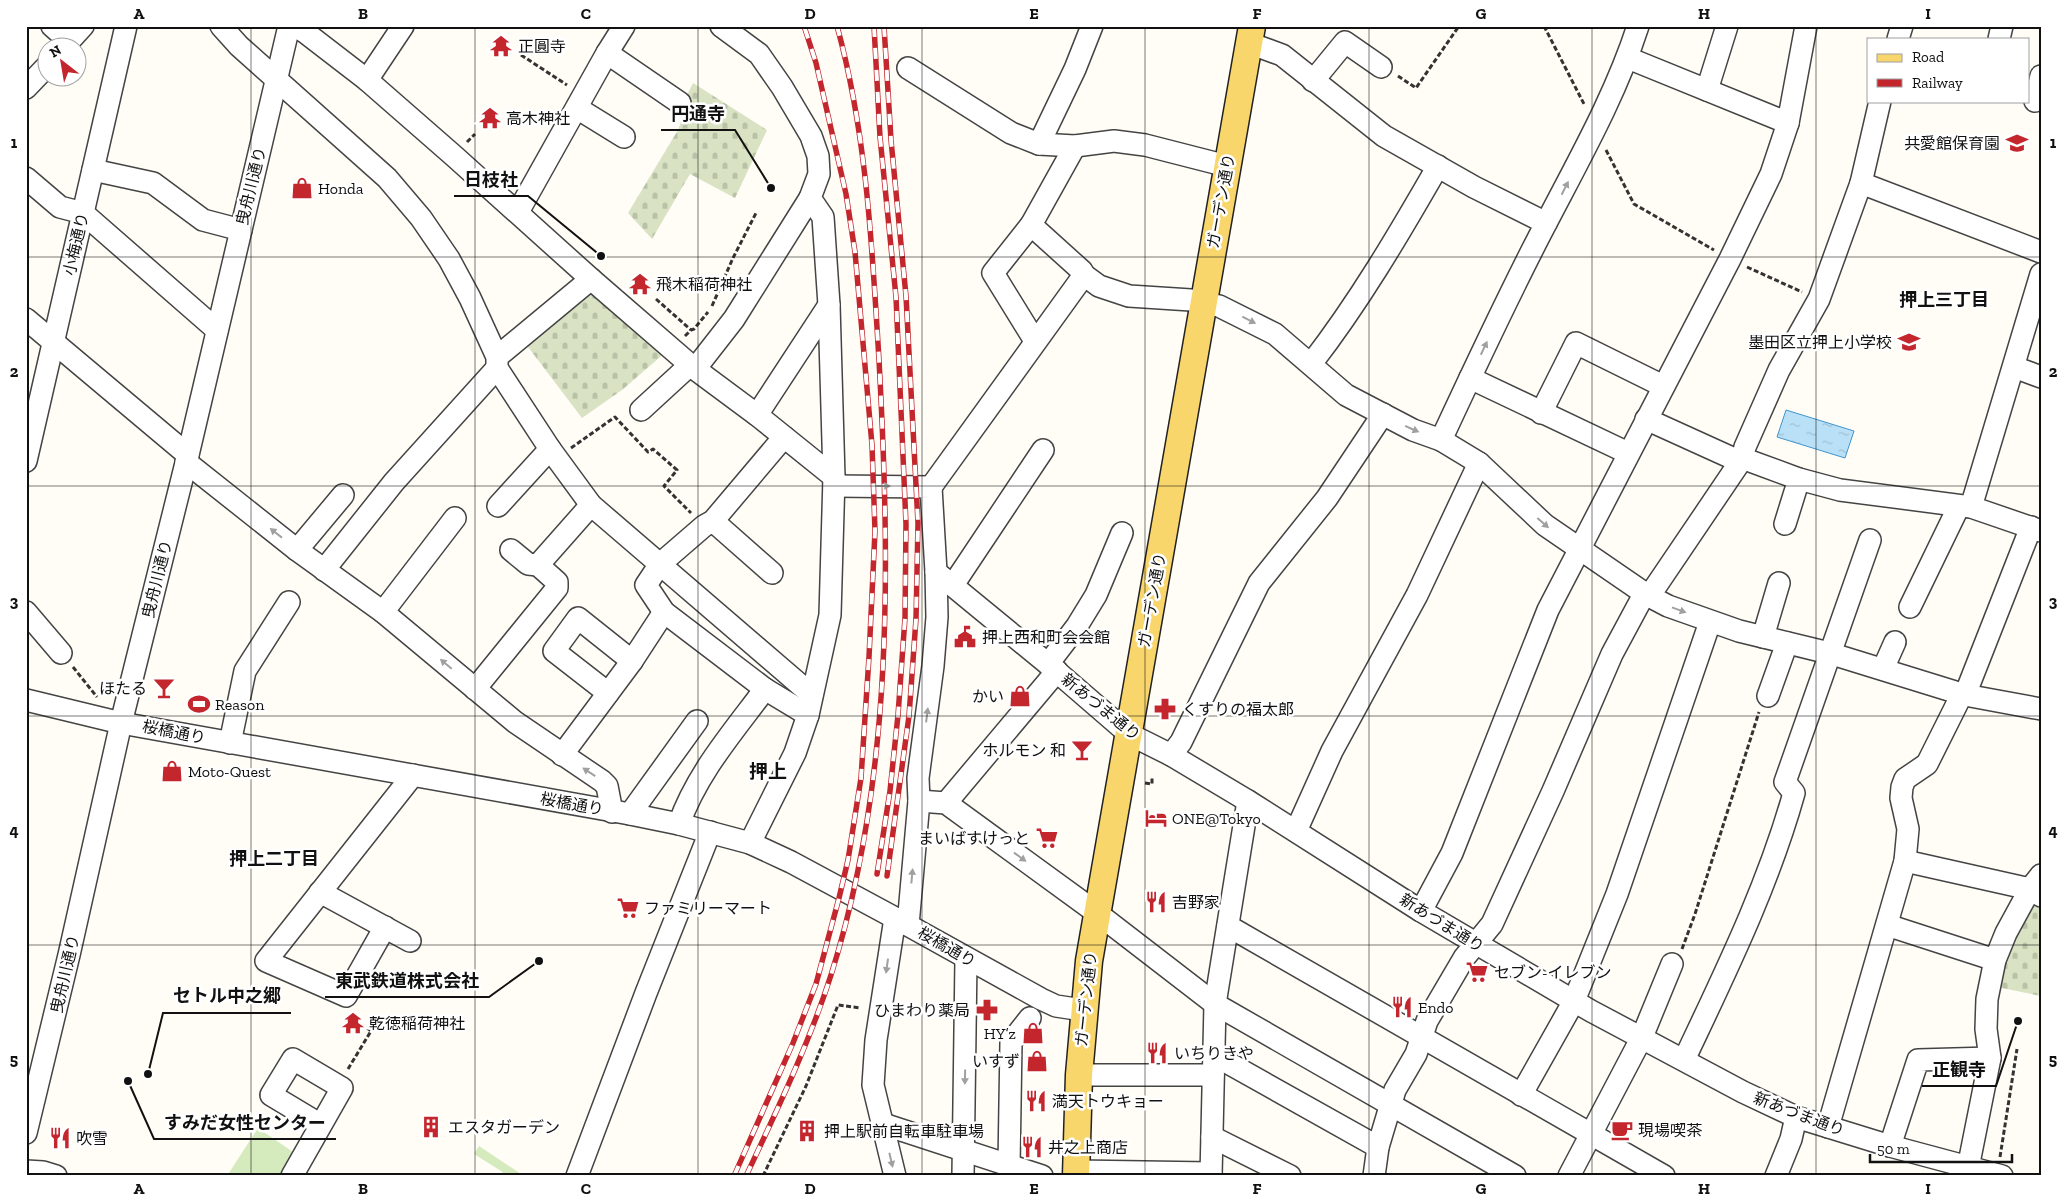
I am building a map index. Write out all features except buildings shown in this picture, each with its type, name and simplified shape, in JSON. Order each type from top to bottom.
[{"type":"main road","name":"ガーデン通り","points":[[1076,1174],[1079,1075],[1083,1010],[1089,961],[1228,166],[1249,31]]},
{"type":"street","points":[[52,26],[72,38]]},
{"type":"street","name":"小梅通り","points":[[26,461],[126,26]]},
{"type":"street","points":[[221,26],[239,46],[387,178],[420,218],[449,259],[470,298],[497,362],[553,454],[591,505],[812,695]]},
{"type":"street","name":"曳舟川通り","points":[[26,1133],[69,956],[119,722],[187,459],[289,26]]},
{"type":"street","points":[[295,26],[367,80],[518,212],[590,279],[693,367],[784,437],[834,482],[931,487]]},
{"type":"street","points":[[367,80],[403,26]]},
{"type":"street","points":[[518,212],[624,26]]},
{"type":"street","points":[[641,410],[693,367],[734,319],[810,198],[819,174],[818,156],[811,136],[782,86],[759,54],[721,26]]},
{"type":"street","points":[[1039,144],[1075,69],[1092,26]]},
{"type":"street","points":[[1440,440],[1509,295],[1596,128],[1628,58],[1638,26]]},
{"type":"street","points":[[1706,90],[1727,26]]},
{"type":"street","points":[[1421,911],[1452,853],[1548,610],[1730,259],[1771,174],[1788,122],[1806,26]]},
{"type":"street","points":[[1249,31],[1384,136],[1474,187],[1546,223]]},
{"type":"street","points":[[1313,81],[1345,42],[1381,67]]},
{"type":"street","points":[[607,53],[680,103]]},
{"type":"street","points":[[1628,58],[1788,122]]},
{"type":"street","points":[[908,68],[1010,133],[1039,144],[1075,146],[1114,141],[1145,145],[1228,166]]},
{"type":"street","points":[[26,88],[38,75]]},
{"type":"street","points":[[2035,100],[2041,76]]},
{"type":"street","points":[[580,102],[624,137]]},
{"type":"street","points":[[1374,1176],[1378,1147],[1396,1090],[1416,1054],[1427,1021],[1464,958],[1492,924],[1553,791],[1612,654],[1641,600],[1654,589],[1742,459],[1745,447],[1779,370],[1819,299],[1861,183],[1880,102]]},
{"type":"street","points":[[1035,342],[993,273],[1031,225],[1075,146]]},
{"type":"street","points":[[1311,364],[1396,240],[1438,166]]},
{"type":"street","points":[[93,170],[153,183],[203,220],[241,230]]},
{"type":"street","points":[[26,178],[60,207],[83,213],[217,330]]},
{"type":"street","points":[[1861,183],[2041,252]]},
{"type":"street","points":[[750,844],[795,753],[808,715],[830,615],[834,482],[829,305],[823,217],[810,198]]},
{"type":"street","points":[[1031,225],[1082,271],[1084,275],[1099,286],[1129,296],[1204,302],[1242,316],[1275,334],[1346,395],[1413,430],[1440,440],[1479,463],[1545,526],[1647,595],[1668,606],[1710,622],[1829,653],[1964,694],[2041,709]]},
{"type":"street","points":[[1910,607],[1965,506],[2014,367],[2035,315],[2041,274]]},
{"type":"street","points":[[895,1176],[873,1085],[881,1011],[902,921],[919,801],[918,778],[934,666],[937,617],[945,578],[931,487],[1084,275]]},
{"type":"street","points":[[324,570],[394,482],[497,362],[590,279]]},
{"type":"street","points":[[757,415],[829,305]]},
{"type":"street","points":[[26,319],[54,341],[187,459],[298,550],[383,612],[515,722],[607,786],[621,813],[697,721]]},
{"type":"street","points":[[1541,413],[1576,343],[1663,386]]},
{"type":"street","points":[[2014,367],[2041,377]]},
{"type":"street","points":[[1470,378],[1628,453]]},
{"type":"street","points":[[1171,755],[1181,742],[1259,583],[1327,498],[1383,414]]},
{"type":"street","points":[[1646,419],[1732,458],[1742,459],[1799,479],[1840,490],[1965,506],[2036,529],[1964,694],[1926,764],[1905,779],[1902,787],[1901,798],[1908,829],[1905,862],[1828,1127]]},
{"type":"street","points":[[784,437],[708,523],[660,564],[646,585],[664,612],[765,689],[808,715]]},
{"type":"street","points":[[945,578],[1043,450]]},
{"type":"street","points":[[498,506],[553,454]]},
{"type":"street","points":[[1296,831],[1332,751],[1417,595],[1479,463]]},
{"type":"street","points":[[1784,524],[1799,479]]},
{"type":"street","points":[[298,550],[343,495]]},
{"type":"street","points":[[538,565],[591,505]]},
{"type":"street","points":[[383,612],[455,518]]},
{"type":"street","points":[[708,523],[772,573]]},
{"type":"street","points":[[946,804],[1053,668],[1096,595],[1122,534]]},
{"type":"street","points":[[1684,1060],[1736,949],[1786,822],[1794,793],[1785,782],[1870,540]]},
{"type":"street","points":[[475,689],[557,588],[557,582],[538,565],[528,564],[511,550]]},
{"type":"street","name":"新あづま通り","points":[[945,578],[1129,734],[1171,755],[1248,801],[1421,911],[1574,1001],[1743,1092],[1796,1117],[1890,1146],[1939,1168],[1968,1168],[2000,1175]]},
{"type":"street","points":[[1762,637],[1779,583]]},
{"type":"street","points":[[230,743],[245,671],[289,602]]},
{"type":"street","points":[[26,612],[61,653]]},
{"type":"street","points":[[562,755],[632,661],[664,612]]},
{"type":"street","points":[[608,694],[554,652],[578,618],[632,661]]},
{"type":"street","points":[[1521,1095],[1574,1001],[1620,885],[1710,622]]},
{"type":"street","points":[[1883,669],[1895,642]]},
{"type":"street","points":[[1768,696],[1787,643]]},
{"type":"street","points":[[679,824],[687,801],[714,756],[765,689]]},
{"type":"street","name":"桜橋通り","points":[[26,700],[119,722],[621,813],[710,832],[750,844],[791,862],[902,921],[966,959],[1041,999],[1056,1006],[1083,1010]]},
{"type":"street","points":[[385,927],[346,996],[266,961],[413,775]]},
{"type":"street","points":[[919,801],[946,804],[1098,914],[1215,1004],[1514,1176]]},
{"type":"street","points":[[1076,1174],[1211,1174],[1215,1004],[1248,801]]},
{"type":"street","points":[[577,1176],[646,993],[710,832]]},
{"type":"street","points":[[1905,862],[2037,887],[2006,933],[1995,960],[1986,999],[1986,1029],[1990,1058],[1968,1168]]},
{"type":"street","points":[[320,892],[410,941]]},
{"type":"street","points":[[1887,925],[1995,960]]},
{"type":"street","points":[[1228,926],[1664,1176]]},
{"type":"street","points":[[963,1176],[966,959]]},
{"type":"street","points":[[1570,1176],[1642,1037],[1672,964]]},
{"type":"street","points":[[1009,1165],[1012,1042],[1030,1018]]},
{"type":"street","points":[[1890,1146],[1918,1060],[1990,1058]]},
{"type":"street","points":[[292,1176],[321,1125],[342,1088],[294,1059],[271,1095],[321,1125]]},
{"type":"street","points":[[1079,1075],[1214,1065],[1378,1147]]},
{"type":"street","points":[[1776,1176],[1791,1139],[1796,1117]]},
{"type":"street","points":[[883,1124],[1042,1176]]},
{"type":"street","points":[[1212,1137],[1290,1176]]},
{"type":"street","points":[[26,1171],[43,1172],[56,1176]]},
{"type":"path","points":[[1381,67],[1383,66],[1416,88],[1459,26]]},
{"type":"path","points":[[1544,26],[1634,204],[1730,259],[1819,299]]},
{"type":"path","points":[[521,55],[580,102]]},
{"type":"path","points":[[712,306],[733,258],[756,214]]},
{"type":"path","points":[[656,299],[691,330]]},
{"type":"path","points":[[673,350],[708,312]]},
{"type":"path","points":[[553,454],[615,417],[648,452],[653,449],[677,470],[664,486],[708,523]]},
{"type":"path","points":[[61,653],[119,722]]},
{"type":"path","points":[[1672,964],[1675,965],[1695,914],[1765,696],[1768,696]]},
{"type":"path","points":[[1146,782],[1152,784],[1152,777]]},
{"type":"path","points":[[763,1176],[806,1086],[838,1005],[881,1011]]},
{"type":"path","points":[[338,1085],[371,1031],[367,1028]]},
{"type":"path","points":[[2000,1175],[2017,1049]]},
{"type":"green space","points":[[693,83],[767,130],[735,198],[690,174],[652,239],[628,213],[678,130],[688,102],[685,99]]},
{"type":"green space","points":[[590,286],[666,352],[622,390],[582,418],[525,343]]},
{"type":"green space","points":[[2033,905],[2041,909],[2041,996],[1997,987],[2003,966]]},
{"type":"green space","points":[[258,1128],[293,1152],[280,1176],[227,1176]]},
{"type":"green space","points":[[479,1146],[524,1176],[505,1176],[501,1171],[474,1154]]},
{"type":"water","points":[[1786,410],[1854,431],[1845,458],[1777,437]]},
{"type":"railway","points":[[734,1176],[793,1043],[816,984],[839,898],[848,860],[861,778],[869,657],[875,531],[872,445],[855,252],[846,194],[816,63],[804,26]]},
{"type":"railway","points":[[746,1176],[803,1052],[831,975],[852,900],[867,824],[877,747],[883,670],[885,592],[883,437],[879,360],[871,233],[862,150],[847,67],[837,26]]},
{"type":"railway","points":[[874,26],[880,137],[896,297],[906,524],[905,618],[898,715],[890,791],[877,874]]},
{"type":"railway","points":[[884,26],[891,140],[906,296],[918,523],[916,619],[909,716],[887,876]]},
{"type":"place","name":"正圓寺","points":[[501,46]]},
{"type":"place","name":"高木神社","points":[[490,118]]},
{"type":"place","name":"共愛館保育園","points":[[2017,143]]},
{"type":"place","name":"Honda","points":[[302,188]]},
{"type":"place","name":"円通寺","points":[[771,188]]},
{"type":"place","name":"日枝社","points":[[601,256]]},
{"type":"place","name":"飛木稲荷神社","points":[[640,284]]},
{"type":"place","name":"墨田区立押上小学校","points":[[1909,342]]},
{"type":"place","name":"押上西和町会会館","points":[[965,637]]},
{"type":"place","name":"ほたる","points":[[164,688]]},
{"type":"place","name":"かい","points":[[1020,696]]},
{"type":"place","name":"Reason","points":[[199,704]]},
{"type":"place","name":"くすりの福太郎","points":[[1165,709]]},
{"type":"place","name":"ホルモン 和","points":[[1082,750]]},
{"type":"place","name":"Moto-Quest","points":[[172,771]]},
{"type":"place","name":"ONE@Tokyo","points":[[1156,818]]},
{"type":"place","name":"まいばすけっと","points":[[1047,838]]},
{"type":"place","name":"吉野家","points":[[1156,902]]},
{"type":"place","name":"ファミリーマート","points":[[628,908]]},
{"type":"place","name":"東武鉄道株式会社","points":[[539,961]]},
{"type":"place","name":"セブン-イレブン","points":[[1477,972]]},
{"type":"place","name":"Endo","points":[[1402,1007]]},
{"type":"place","name":"ひまわり薬局","points":[[987,1010]]},
{"type":"place","name":"正観寺","points":[[2018,1021]]},
{"type":"place","name":"乾徳稲荷神社","points":[[353,1023]]},
{"type":"place","name":"HY’z","points":[[1033,1033]]},
{"type":"place","name":"いちりきや","points":[[1157,1053]]},
{"type":"place","name":"いすず","points":[[1037,1061]]},
{"type":"place","name":"セトル中之郷","points":[[148,1074]]},
{"type":"place","name":"すみだ女性センター","points":[[128,1081]]},
{"type":"place","name":"満天トウキョー","points":[[1036,1101]]},
{"type":"place","name":"エスタガーデン","points":[[431,1127]]},
{"type":"place","name":"現場喫茶","points":[[1622,1130]]},
{"type":"place","name":"押上駅前自転車駐車場","points":[[807,1131]]},
{"type":"place","name":"吹雪","points":[[60,1138]]},
{"type":"place","name":"井之上商店","points":[[1032,1147]]},
{"type":"district","name":"押上三丁目","points":[[1944,300]]},
{"type":"district","name":"押上","points":[[768,771]]},
{"type":"district","name":"押上二丁目","points":[[274,859]]}]
